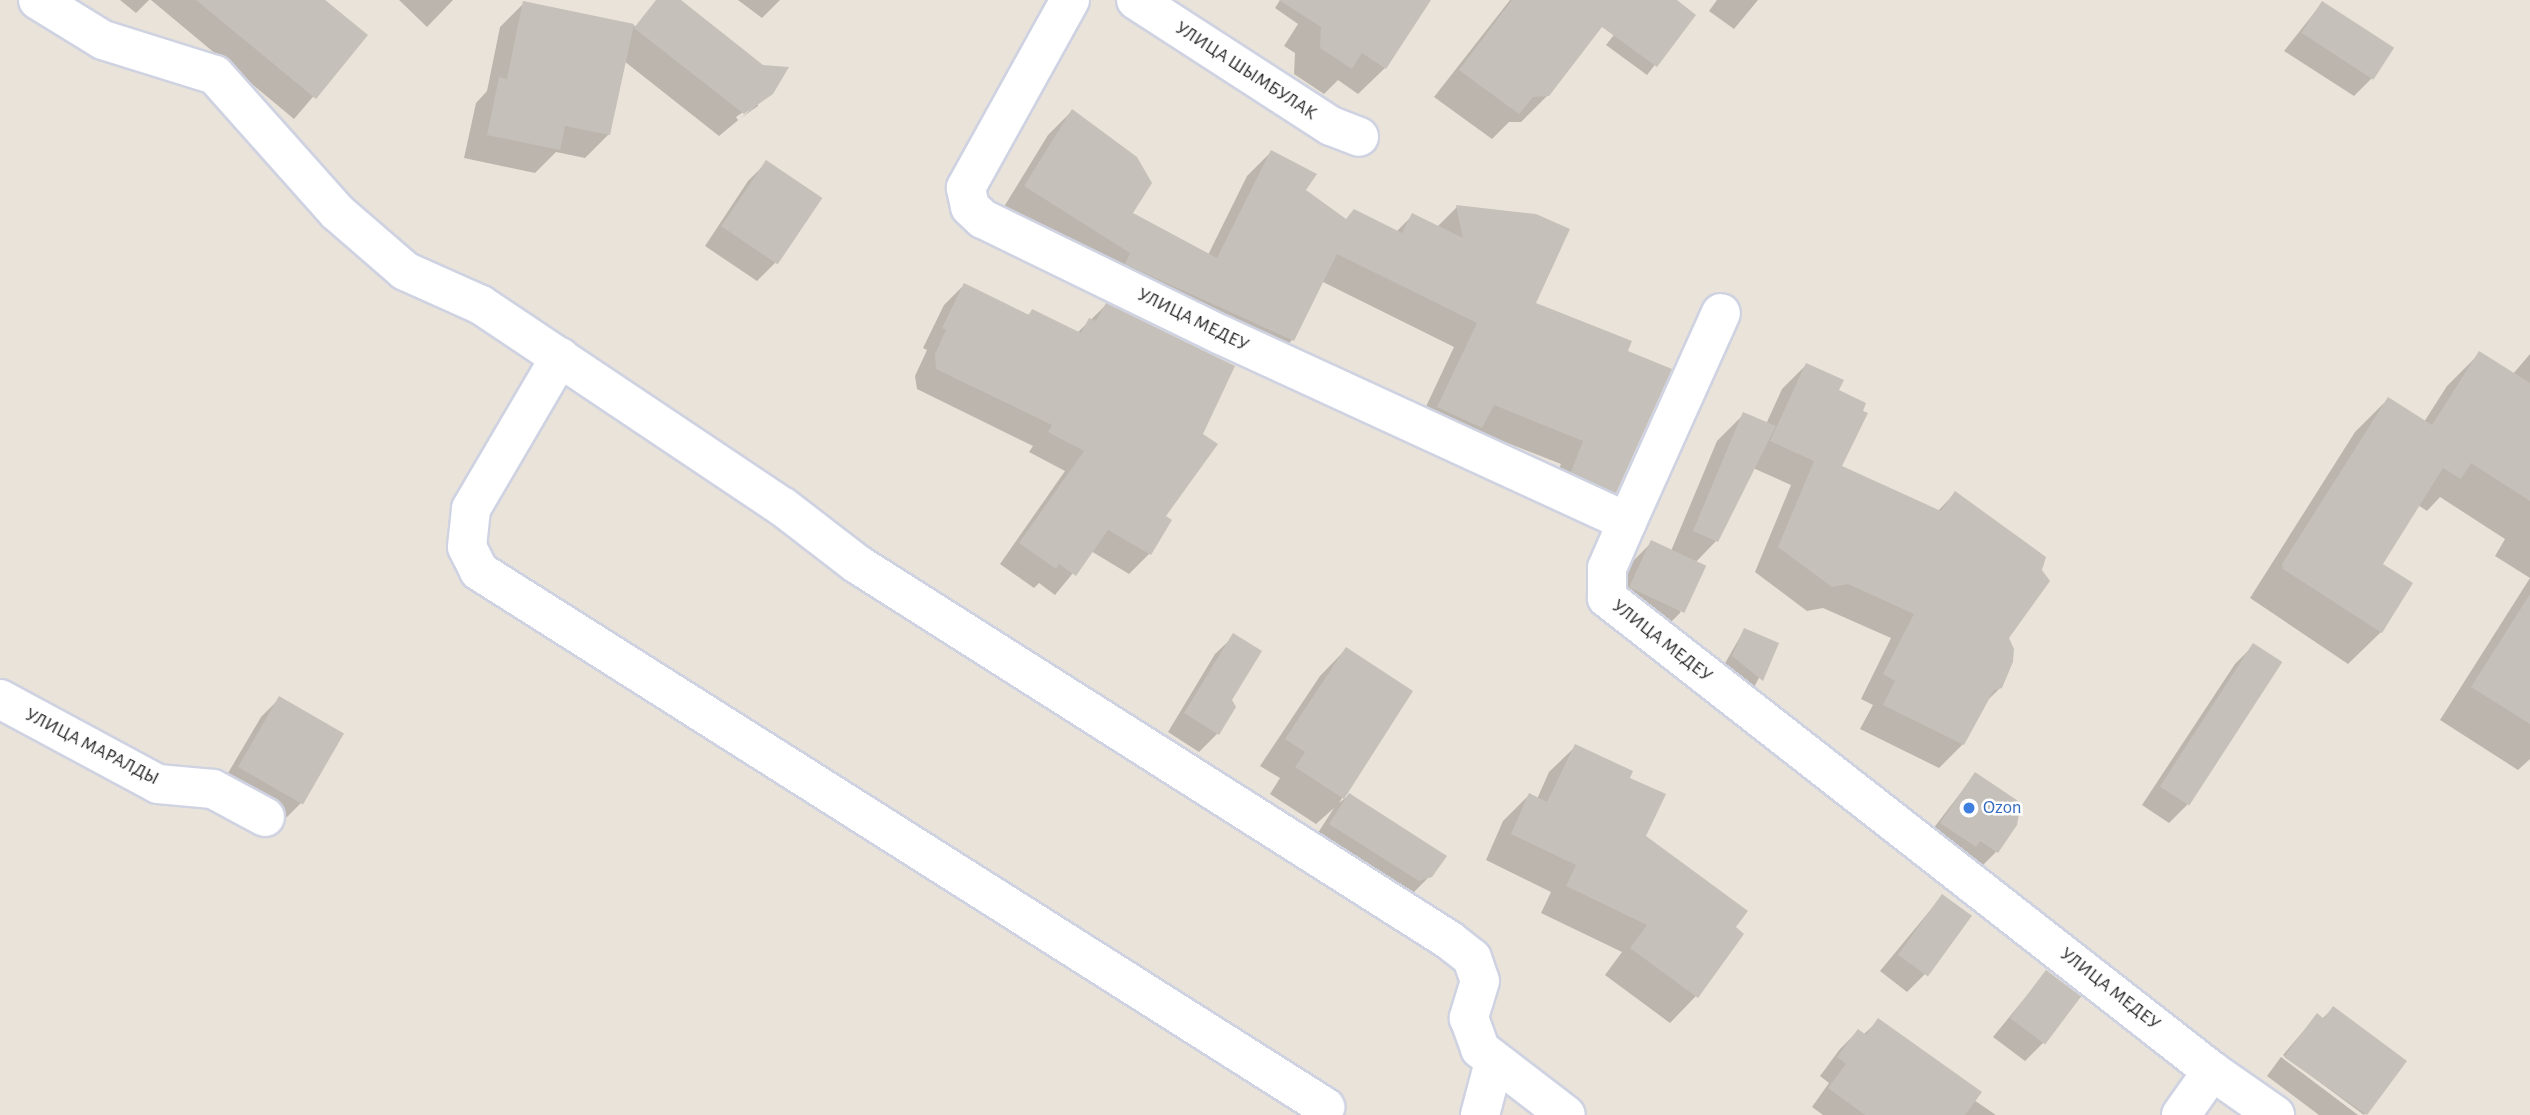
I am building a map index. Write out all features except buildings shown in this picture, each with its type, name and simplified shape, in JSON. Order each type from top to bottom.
[{"type":"street","points":[[38,0],[103,40],[215,75],[337,212],[405,271],[481,305],[783,507],[868,571],[1449,940],[1472,958],[1480,981],[1469,1018],[1471,1034],[1494,1062],[1566,1115]]},
{"type":"street","name":"УЛИЦА МЕДЕУ","points":[[1070,0],[966,188],[965,201],[983,219],[1221,335],[1627,522],[1606,568],[1607,598],[2212,1071],[2275,1115]]},
{"type":"street","name":"УЛИЦА ШЫМБУЛАК","points":[[1136,0],[1175,10],[1331,126],[1359,137]]},
{"type":"street","points":[[1627,522],[1721,313]]},
{"type":"street","points":[[560,358],[471,509],[467,547],[479,571],[1325,1107]]},
{"type":"street","name":"УЛИЦА МАРАЛДЫ","points":[[0,698],[158,784],[213,789],[265,817]]},
{"type":"street","points":[[1480,1115],[1494,1062]]},
{"type":"street","points":[[2181,1115],[2212,1071]]},
{"type":"place","name":"Ozon","points":[[1969,808]]}]
